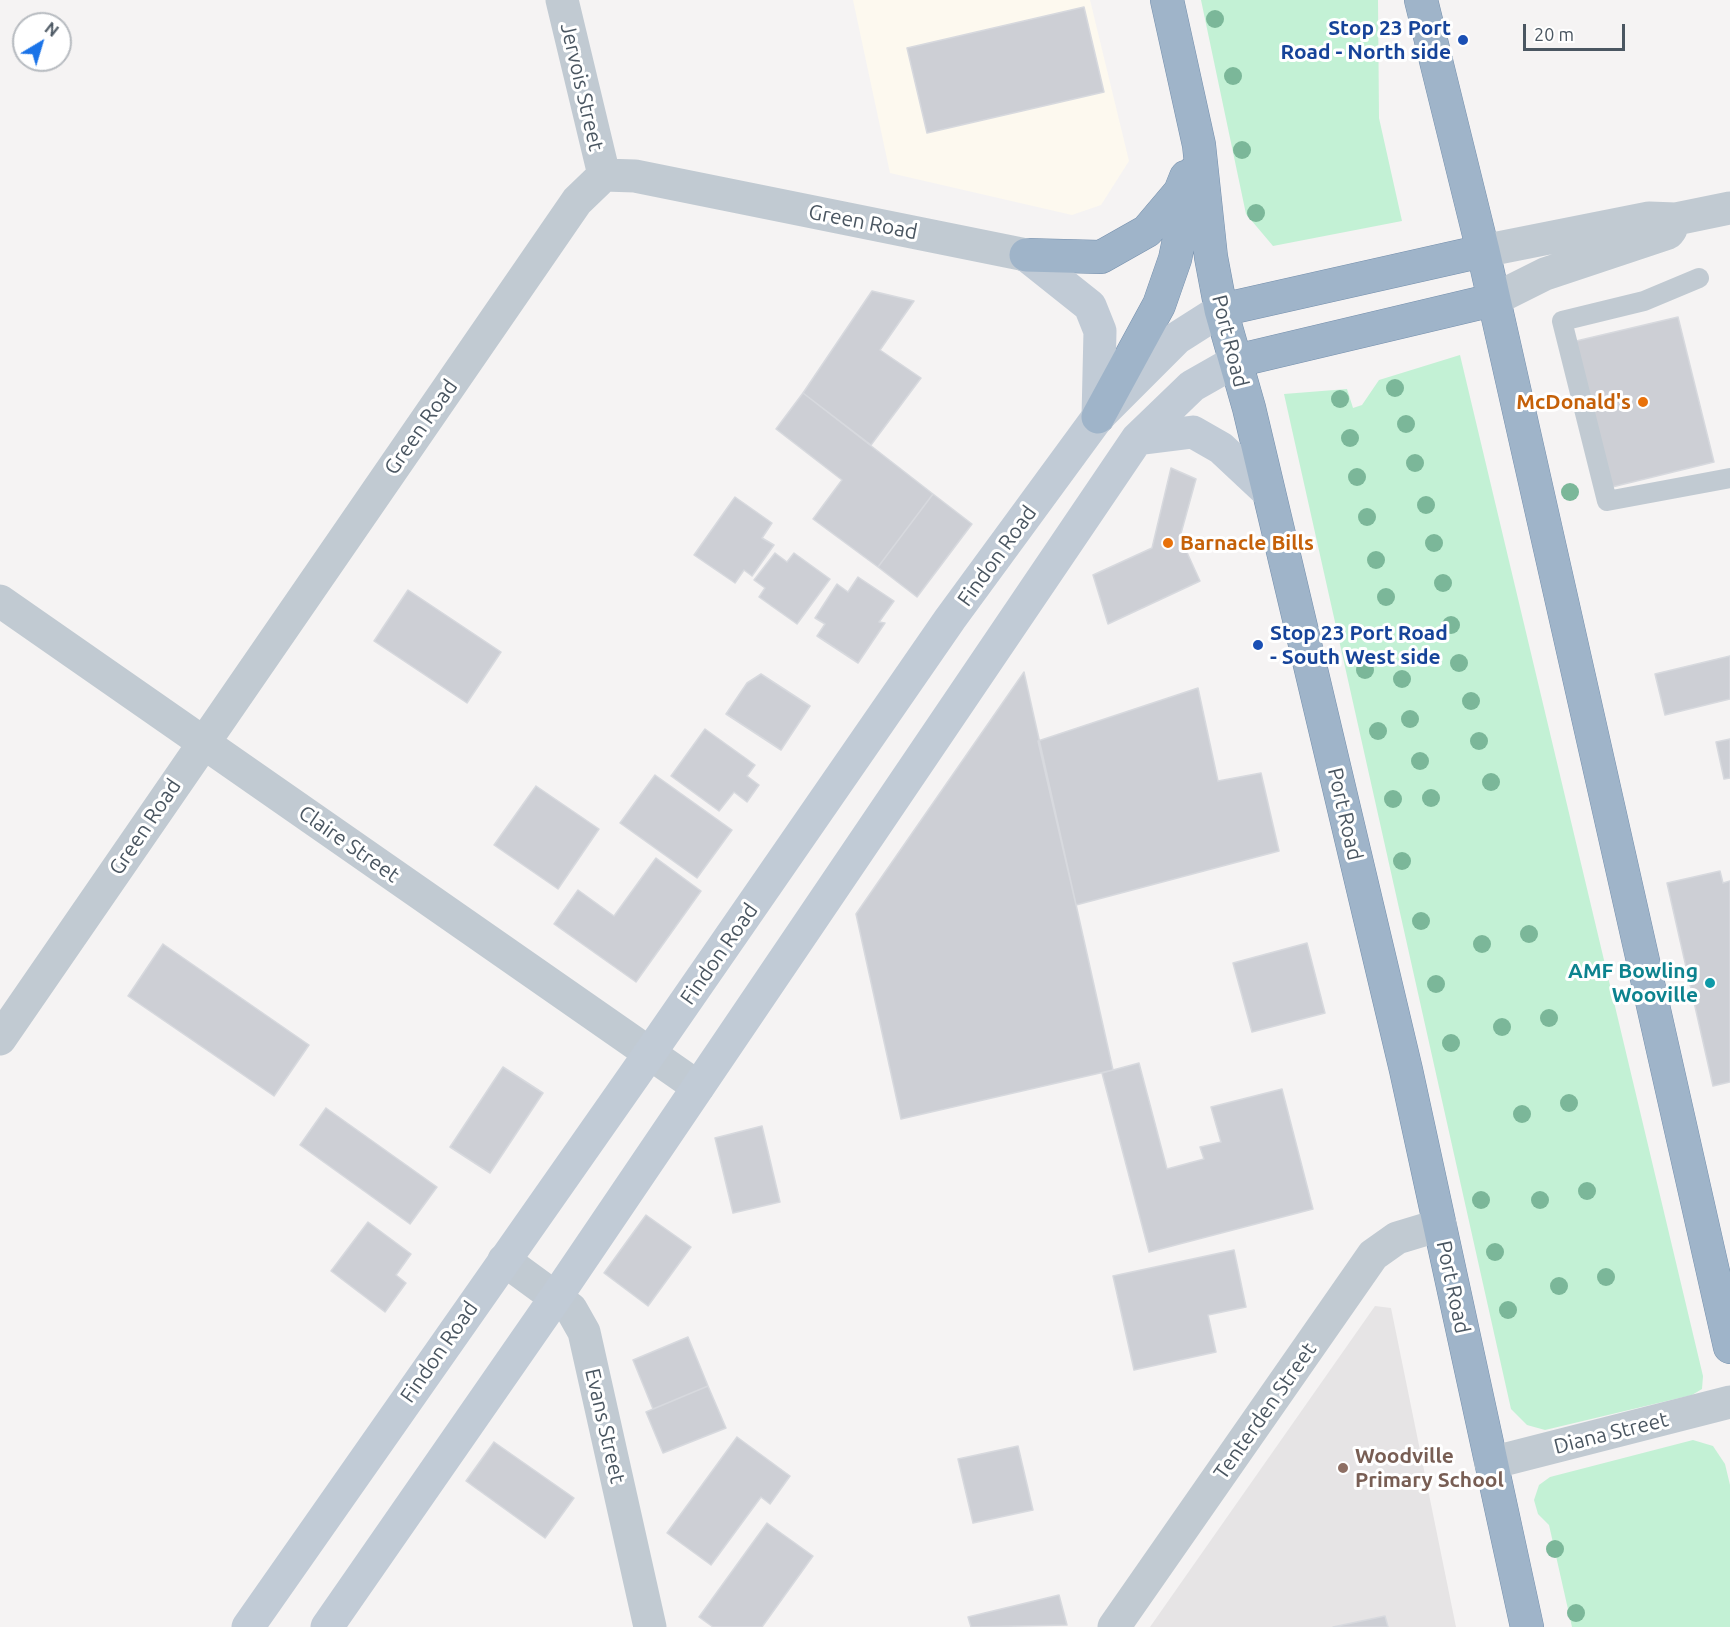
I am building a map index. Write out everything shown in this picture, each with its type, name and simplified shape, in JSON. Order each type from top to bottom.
[{"type":"highway","name":"Port Road","points":[[1167,0],[1199,145],[1211,257],[1221,310],[1268,492],[1440,1225],[1527,1627]]},
{"type":"highway","points":[[1421,0],[1484,251],[1493,300],[1730,1347]]},
{"type":"highway","points":[[1026,255],[1101,257],[1147,231],[1180,192],[1199,145]]},
{"type":"highway","points":[[1098,417],[1159,305],[1167,285],[1175,259],[1199,145]]},
{"type":"highway","points":[[1221,310],[1484,251]]},
{"type":"highway","points":[[1236,361],[1493,300]]},
{"type":"main road","points":[[1026,255],[1090,306],[1100,331],[1098,417]]},
{"type":"main road","name":"Findon Road","points":[[248,1627],[650,1053],[950,619],[1098,417],[1177,338],[1221,310]]},
{"type":"main road","points":[[327,1627],[556,1297],[1137,439],[1192,386],[1236,361]]},
{"type":"main road","points":[[1137,439],[1193,432],[1221,448],[1268,492]]},
{"type":"street","name":"Jervois Street","points":[[562,0],[604,175]]},
{"type":"street","name":"Green Road","points":[[0,1039],[577,201],[604,175],[635,176],[1026,255]]},
{"type":"street","points":[[1484,251],[1649,218],[1676,219],[1730,208]]},
{"type":"street","points":[[1493,300],[1545,274],[1668,233],[1676,219]]},
{"type":"street","name":"Claire Street","points":[[0,601],[698,1087]]},
{"type":"street","name":"Tenterden Street","points":[[1114,1627],[1373,1255],[1397,1238],[1440,1225]]},
{"type":"street","name":"Evans Street","points":[[504,1260],[556,1297],[578,1317],[584,1332],[650,1627]]},
{"type":"street","name":"Diana Street","points":[[1491,1463],[1730,1402]]},
{"type":"lane","points":[[1699,278],[1644,301],[1562,321],[1607,501],[1730,478]]},
{"type":"shaded area","points":[[853,0],[1090,0],[1129,161],[1101,205],[1072,215],[890,173]]},
{"type":"shaded area","name":"Woodville Primary School","points":[[1375,1306],[1391,1308],[1456,1627],[1150,1627]]},
{"type":"green space","points":[[1201,0],[1378,0],[1379,118],[1402,221],[1273,246],[1246,214]]},
{"type":"green space","points":[[1460,355],[1703,1376],[1702,1389],[1692,1395],[1545,1430],[1527,1425],[1511,1409],[1284,394],[1347,389],[1353,408],[1362,405],[1379,380]]},
{"type":"green space","points":[[1693,1440],[1713,1446],[1725,1464],[1730,1485],[1730,1627],[1572,1627],[1549,1525],[1538,1514],[1534,1500],[1539,1485],[1550,1477]]},
{"type":"building","points":[[1084,7],[1104,92],[927,133],[907,48]]},
{"type":"building","points":[[872,291],[914,301],[880,350],[921,378],[871,445],[803,393]]},
{"type":"building","name":"McDonald's","points":[[1678,317],[1714,462],[1608,488],[1572,342]]},
{"type":"building","points":[[803,393],[933,494],[878,567],[813,519],[842,480],[776,429]]},
{"type":"building","name":"Barnacle Bills","points":[[1171,468],[1196,479],[1180,537],[1200,581],[1108,624],[1093,575],[1152,548]]},
{"type":"building","points":[[933,494],[972,524],[917,597],[878,567]]},
{"type":"building","points":[[735,497],[772,523],[762,538],[774,545],[752,576],[744,570],[735,583],[694,555]]},
{"type":"building","points":[[775,553],[787,562],[794,553],[830,579],[797,624],[759,597],[765,588],[754,580]]},
{"type":"building","points":[[858,577],[894,601],[879,622],[885,623],[858,663],[817,636],[825,624],[815,618],[837,584],[848,592]]},
{"type":"building","points":[[408,590],[501,652],[467,703],[374,641]]},
{"type":"building","points":[[1730,656],[1730,699],[1665,715],[1655,674]]},
{"type":"building","points":[[1024,672],[1113,1070],[901,1119],[856,914]]},
{"type":"building","points":[[761,674],[810,706],[781,750],[726,714],[747,683]]},
{"type":"building","points":[[1198,688],[1218,781],[1261,773],[1279,851],[1076,905],[1038,741]]},
{"type":"building","points":[[705,729],[755,765],[747,776],[759,785],[747,802],[734,792],[719,811],[671,776]]},
{"type":"building","points":[[1730,739],[1730,778],[1724,779],[1716,742]]},
{"type":"building","points":[[655,775],[732,830],[697,878],[620,823]]},
{"type":"building","points":[[536,786],[599,829],[558,889],[494,845]]},
{"type":"building","points":[[656,858],[701,891],[636,982],[554,924],[578,890],[614,916]]},
{"type":"building","name":"AMF Bowling Wooville","points":[[1720,871],[1723,883],[1730,881],[1730,1082],[1713,1086],[1667,883]]},
{"type":"building","points":[[1307,943],[1325,1013],[1252,1032],[1233,963]]},
{"type":"building","points":[[163,944],[309,1045],[274,1096],[128,996]]},
{"type":"building","points":[[1139,1063],[1167,1169],[1204,1159],[1200,1147],[1221,1142],[1211,1107],[1282,1089],[1313,1209],[1149,1252],[1102,1073]]},
{"type":"building","points":[[503,1067],[543,1093],[490,1173],[450,1147]]},
{"type":"building","points":[[326,1108],[437,1187],[410,1224],[300,1145]]},
{"type":"building","points":[[762,1126],[780,1202],[733,1213],[715,1138]]},
{"type":"building","points":[[646,1215],[691,1247],[648,1306],[604,1273]]},
{"type":"building","points":[[368,1222],[411,1254],[396,1275],[406,1283],[385,1312],[331,1271]]},
{"type":"building","points":[[1234,1250],[1246,1307],[1208,1315],[1216,1352],[1134,1370],[1113,1276]]},
{"type":"building","points":[[688,1337],[708,1386],[653,1409],[633,1360]]},
{"type":"building","points":[[708,1386],[726,1428],[663,1453],[646,1412]]},
{"type":"building","points":[[737,1437],[790,1476],[770,1504],[761,1497],[711,1565],[667,1533]]},
{"type":"building","points":[[494,1442],[574,1498],[545,1538],[466,1481]]},
{"type":"building","points":[[1018,1446],[1033,1510],[973,1523],[958,1459]]},
{"type":"building","points":[[767,1523],[813,1556],[762,1627],[713,1627],[699,1617]]},
{"type":"building","points":[[1059,1595],[1067,1625],[971,1627],[968,1617]]},
{"type":"building","points":[[1385,1616],[1388,1627],[1333,1627]]},
{"type":"place","name":"Stop 23 Port Road - North side","points":[[1463,40]]},
{"type":"place","name":"McDonald's","points":[[1643,402]]},
{"type":"place","name":"Barnacle Bills","points":[[1168,543]]},
{"type":"place","name":"Stop 23 Port Road - South West side","points":[[1258,645]]},
{"type":"place","name":"AMF Bowling Wooville","points":[[1710,983]]},
{"type":"place","name":"Woodville Primary School","points":[[1343,1468]]}]
